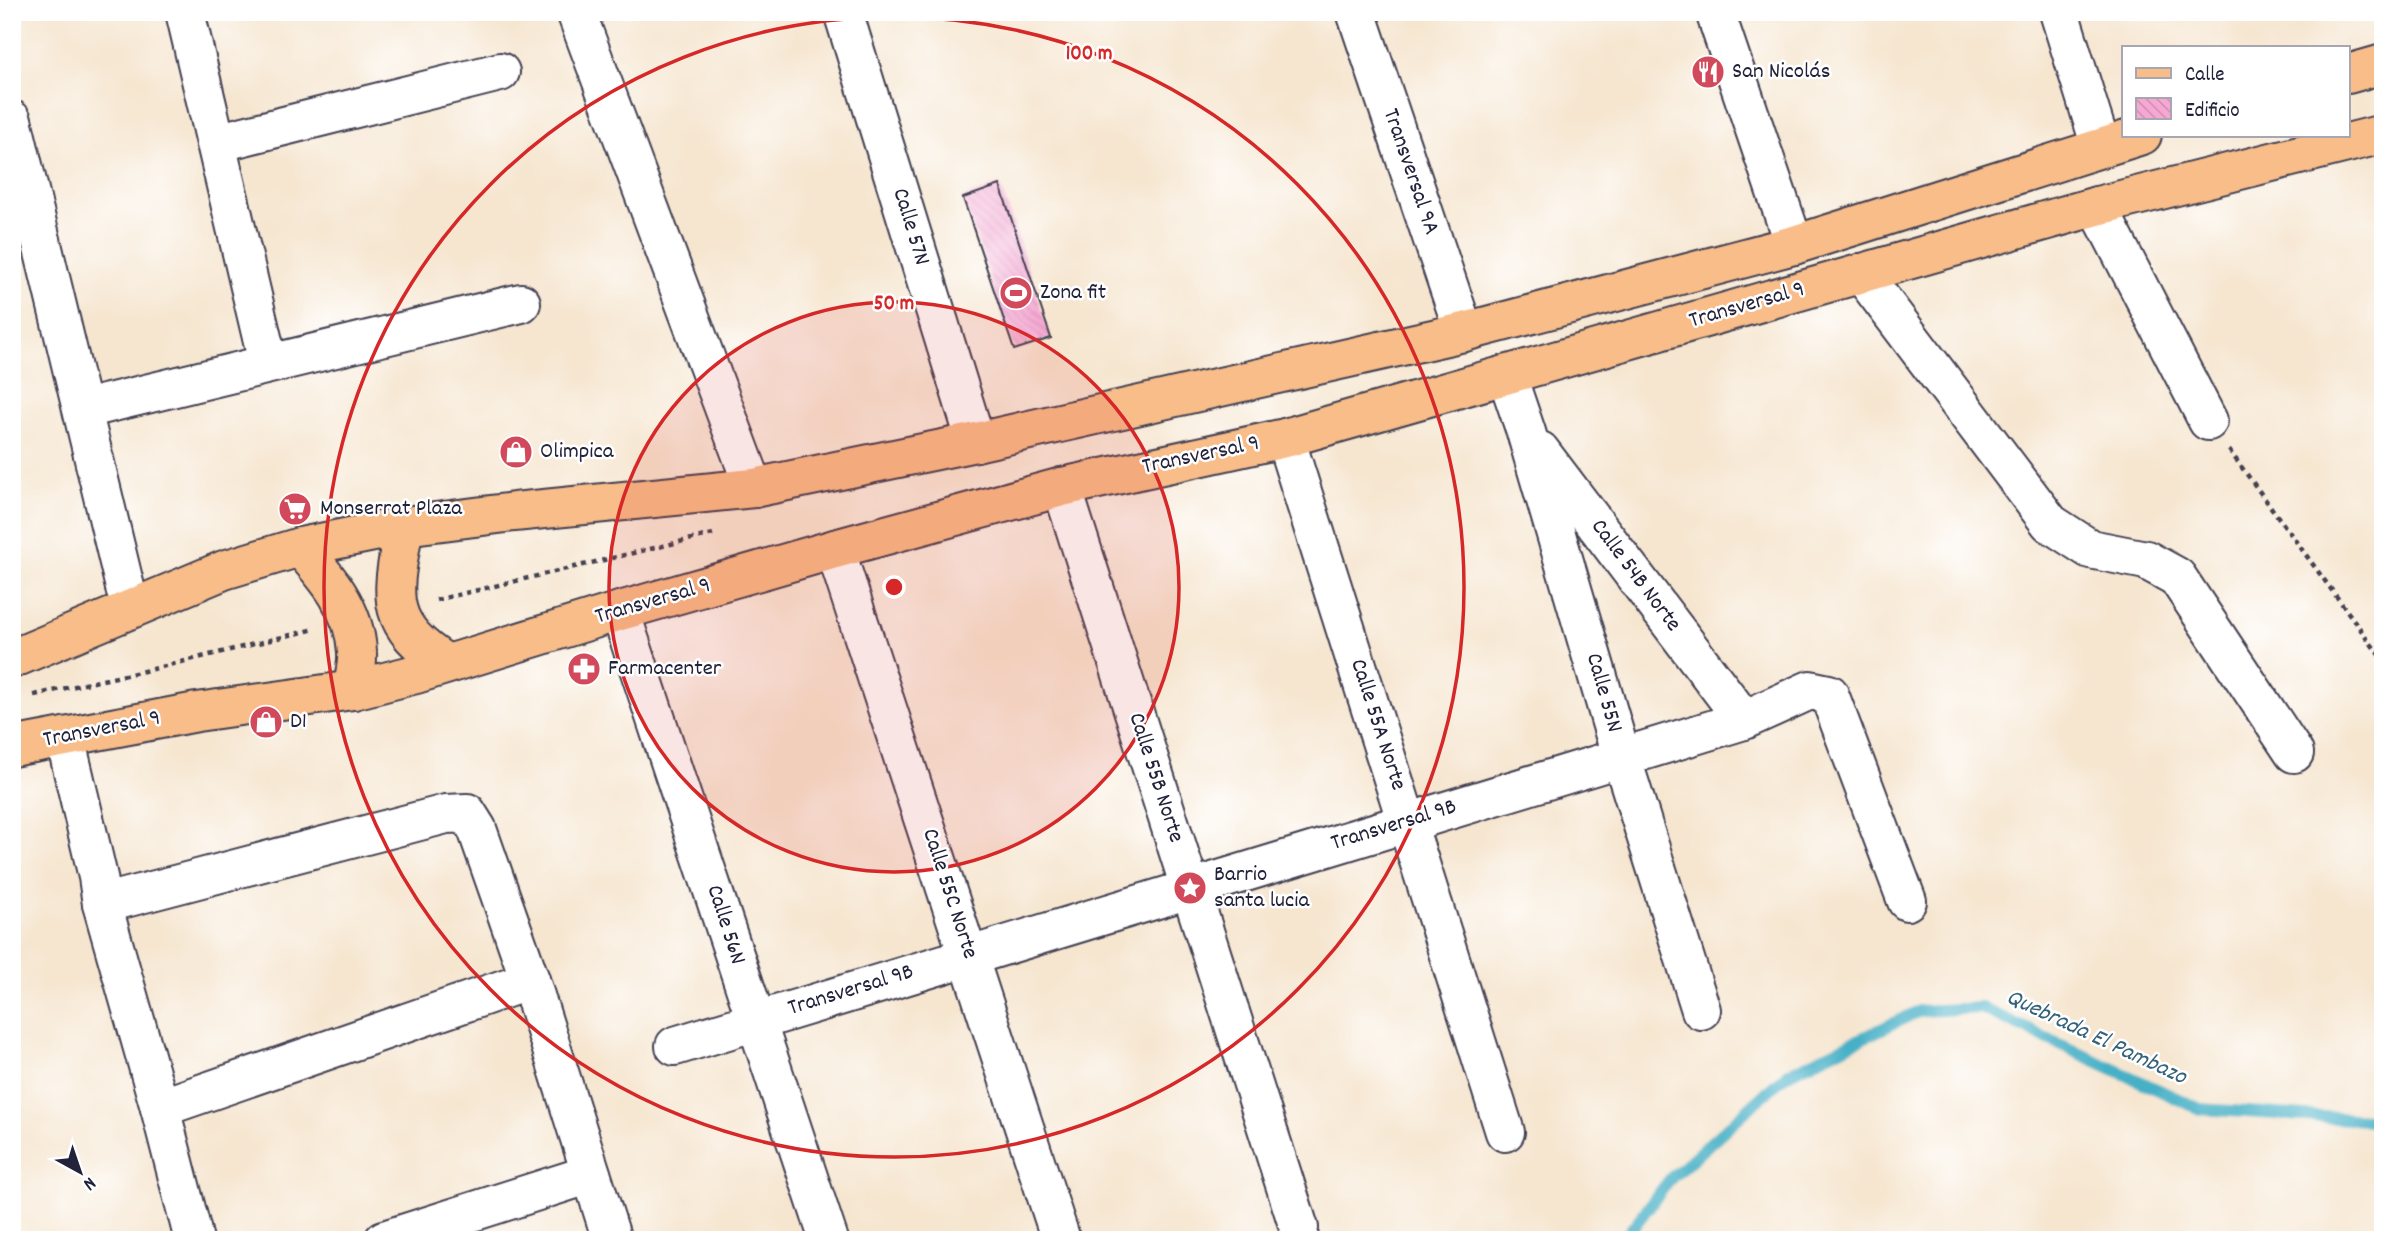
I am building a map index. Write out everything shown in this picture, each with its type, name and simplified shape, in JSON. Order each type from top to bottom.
[{"type":"main road","points":[[2350,73],[2383,64]]},
{"type":"main road","name":"Transversal 9","points":[[12,747],[197,712],[353,690],[835,549],[1062,487],[1285,438],[2097,205],[2383,134]]},
{"type":"main road","name":"Transversal 9","points":[[12,659],[224,570],[300,547],[404,526],[754,488],[976,442],[1464,332],[1794,245],[2138,136]]},
{"type":"main road","points":[[404,526],[396,570],[396,610],[405,629],[427,651],[447,664]]},
{"type":"main road","points":[[300,547],[328,580],[345,607],[357,651],[353,690]]},
{"type":"street","points":[[185,12],[268,363]]},
{"type":"street","points":[[576,12],[754,488]]},
{"type":"street","name":"Calle 57N","points":[[843,12],[976,442]]},
{"type":"street","name":"Transversal 9A","points":[[1356,12],[1464,332]]},
{"type":"street","points":[[1714,12],[1794,245]]},
{"type":"street","points":[[2059,12],[2101,147]]},
{"type":"street","points":[[216,143],[500,72]]},
{"type":"street","points":[[12,120],[130,608]]},
{"type":"street","points":[[2097,205],[2208,421]]},
{"type":"street","points":[[1862,274],[2050,523],[2090,549],[2146,560],[2177,577],[2294,753]]},
{"type":"street","points":[[83,409],[521,303]]},
{"type":"street","name":"Calle 55N","points":[[1507,376],[1526,432],[1621,756],[1701,1010]]},
{"type":"street","name":"Calle 54B Norte","points":[[1526,432],[1744,720]]},
{"type":"street","name":"Calle 55A Norte","points":[[1285,438],[1505,1132]]},
{"type":"street","name":"Calle 55B Norte","points":[[1062,487],[1298,1228]]},
{"type":"street","name":"Calle 55C Norte","points":[[835,549],[970,955],[1061,1240]]},
{"type":"street","name":"Calle 56N","points":[[620,611],[829,1240]]},
{"type":"street","name":"Transversal 9B","points":[[675,1046],[1744,720],[1810,690],[1829,694],[1907,901]]},
{"type":"street","points":[[65,737],[102,904],[194,1240]]},
{"type":"street","points":[[102,904],[446,814],[467,814],[477,829],[530,980],[612,1240]]},
{"type":"street","points":[[160,1108],[530,980]]},
{"type":"street","points":[[384,1240],[591,1174]]},
{"type":"path","points":[[2208,421],[2383,660]]},
{"type":"building","name":"Zona fit","points":[[1000,185],[1051,338],[1014,350],[963,198]]},
{"type":"waterway","name":"Quebrada El Pambazo","points":[[1623,1240],[1671,1178],[1787,1074],[1919,1011],[1981,1008],[2200,1109],[2383,1121]]},
{"type":"place","name":"San Nicolás","points":[[1708,72]]},
{"type":"place","name":"Zona fit","points":[[1016,293]]},
{"type":"place","name":"Olimpica","points":[[516,452]]},
{"type":"place","name":"Monserrat Plaza","points":[[295,509]]},
{"type":"place","name":"Farmacenter","points":[[584,669]]},
{"type":"place","name":"D1","points":[[266,722]]},
{"type":"place","name":"Barrio santa lucia","points":[[1190,888]]}]
